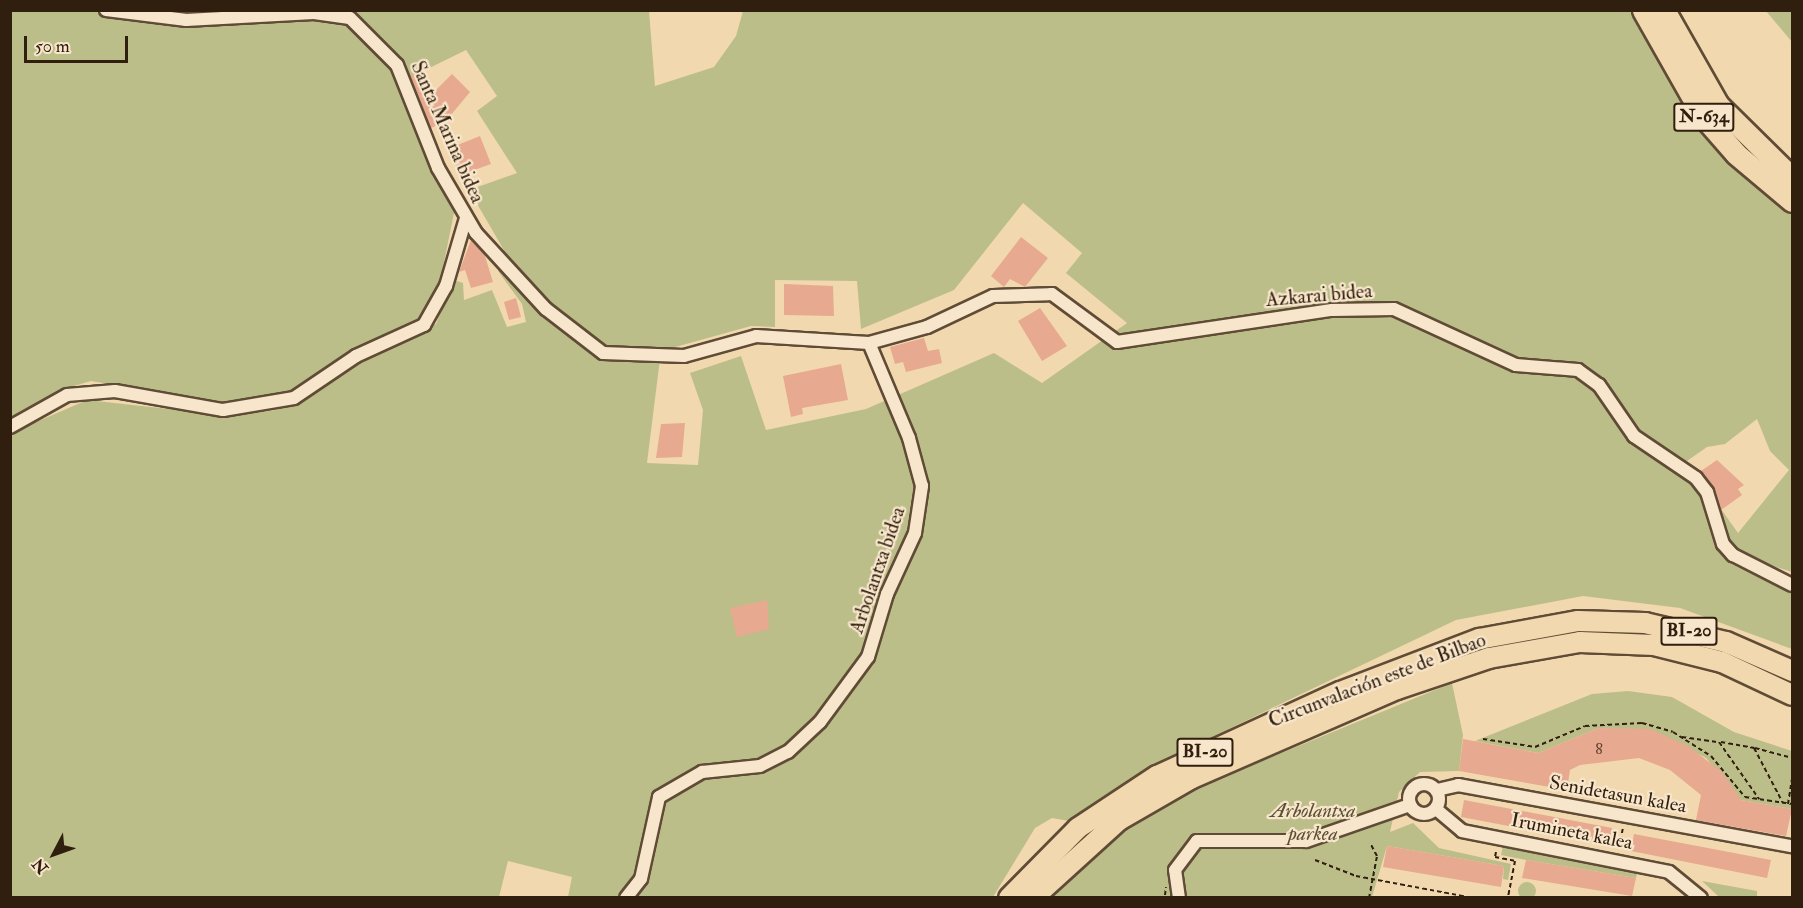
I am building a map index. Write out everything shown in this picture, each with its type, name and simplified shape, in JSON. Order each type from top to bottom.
[{"type":"highway","name":"N-634","points":[[1643,10],[1703,116],[1736,154],[1792,201]]},
{"type":"highway","name":"N-634","points":[[1664,10],[1713,98],[1770,160],[1792,178]]},
{"type":"highway","points":[[1679,10],[1770,160]]},
{"type":"main road","name":"Circunvalación este de Bilbao","points":[[1009,897],[1078,828],[1138,787],[1272,721],[1432,654],[1508,631],[1578,621],[1690,631],[1792,671]]},
{"type":"main road","name":"Circunvalación este de Bilbao","points":[[1033,897],[1119,820],[1192,778],[1441,673],[1489,658],[1580,642],[1665,647],[1750,675],[1792,695]]},
{"type":"main road","points":[[1750,675],[1792,700]]},
{"type":"street","name":"Santa Marina bidea","points":[[10,427],[68,395],[115,391],[224,410],[294,398],[356,356],[424,325],[446,286],[466,218],[458,195],[438,168],[397,65],[350,18],[314,13],[186,20],[106,10]]},
{"type":"street","points":[[466,218],[546,309],[603,353],[684,356],[756,336],[869,344]]},
{"type":"street","name":"Azkarai bidea","points":[[869,344],[927,327],[993,296],[1052,294],[1117,342],[1332,310],[1394,309],[1516,365],[1578,370],[1599,385],[1634,436],[1696,478],[1707,492],[1723,544],[1733,555],[1792,585]]},
{"type":"street","name":"Arbolantxa bidea","points":[[626,897],[641,879],[659,797],[702,772],[760,766],[788,752],[820,722],[868,657],[887,594],[915,532],[922,486],[909,438],[869,344]]},
{"type":"street","name":"Senidetasun kalea","points":[[1410,805],[1417,786],[1437,790],[1458,785],[1792,846]]},
{"type":"street","points":[[1179,897],[1175,870],[1197,841],[1306,841],[1410,805],[1422,814],[1436,809],[1437,790]]},
{"type":"street","name":"Irumineta kalea","points":[[1436,809],[1451,826],[1669,872],[1701,897]]},
{"type":"path","points":[[1483,739],[1535,747],[1585,726],[1625,722],[1681,737],[1754,748],[1792,758]]},
{"type":"path","points":[[1681,737],[1727,770],[1745,797],[1790,804],[1792,778]]},
{"type":"path","points":[[1719,742],[1759,799]]},
{"type":"path","points":[[1754,748],[1784,803]]},
{"type":"path","points":[[1617,860],[1624,822]]},
{"type":"path","points":[[1499,837],[1495,857],[1515,861],[1509,897]]},
{"type":"path","points":[[1370,843],[1377,856],[1370,897]]},
{"type":"path","points":[[1316,860],[1373,879],[1473,897]]},
{"type":"path","points":[[1139,897],[1148,897]]},
{"type":"green space","points":[[11,11],[649,11],[655,86],[714,67],[736,36],[743,11],[1644,11],[1703,116],[1792,199],[1792,572],[1722,550],[1731,564],[1792,594],[1792,649],[1680,608],[1583,596],[1456,620],[1147,768],[1069,821],[1052,818],[1035,828],[993,897],[568,897],[572,877],[508,861],[499,897],[11,897],[11,433],[87,400],[233,416],[276,410],[357,362],[436,324],[454,280],[463,283],[464,300],[492,290],[507,327],[526,322],[522,304],[498,271],[512,264],[469,190],[517,173],[477,111],[497,96],[466,50],[399,83],[432,170],[455,208],[437,297],[427,313],[285,396],[233,405],[91,381],[60,390],[11,418]],"holes":[[[1023,203],[1082,253],[1066,273],[1127,323],[1042,383],[994,353],[866,409],[766,430],[741,356],[690,373],[703,410],[698,465],[647,463],[661,351],[751,326],[775,327],[775,280],[857,281],[861,329],[954,290]],[[1757,419],[1770,451],[1789,470],[1738,533],[1687,461],[1707,447],[1725,444]]]},
{"type":"green space","points":[[1766,11],[1792,11],[1792,42]]},
{"type":"green space","name":"Arbolantxa parkea","points":[[1452,683],[1463,735],[1459,771],[1420,772],[1399,792],[1390,832],[1413,823],[1439,848],[1511,864],[1508,880],[1503,879],[1504,866],[1387,846],[1372,897],[1052,898],[1111,838],[1174,797]]},
{"type":"green space","points":[[1628,691],[1672,697],[1734,732],[1792,751],[1792,809],[1741,800],[1706,758],[1654,731],[1599,728],[1538,753],[1475,741],[1592,694]]},
{"type":"green space","points":[[1503,846],[1638,869],[1636,878],[1526,860],[1501,855]]},
{"type":"green space","points":[[1702,881],[1757,891],[1757,897],[1719,897]]},
{"type":"green space","points":[[1527,882],[1533,885],[1536,891],[1533,897],[1527,900],[1521,897],[1518,891],[1521,885]]},
{"type":"building","points":[[409,72],[433,93],[452,74],[470,92],[445,122],[431,128]]},
{"type":"building","points":[[480,136],[491,164],[460,175],[450,148]]},
{"type":"building","points":[[1021,237],[1048,258],[1025,287],[1010,279],[1004,287],[991,276]]},
{"type":"building","points":[[471,240],[484,253],[493,282],[471,288],[465,270],[459,272]]},
{"type":"building","points":[[784,284],[833,286],[834,316],[784,315]]},
{"type":"building","points":[[516,298],[521,317],[509,320],[504,302]]},
{"type":"building","points":[[1040,308],[1067,346],[1042,361],[1018,321]]},
{"type":"building","points":[[924,338],[928,351],[939,349],[942,363],[906,372],[903,362],[895,364],[890,347]]},
{"type":"building","points":[[841,364],[848,400],[802,408],[803,414],[791,417],[783,376]]},
{"type":"building","points":[[685,423],[682,457],[656,458],[661,424]]},
{"type":"building","points":[[1717,460],[1744,485],[1738,489],[1742,495],[1721,510],[1701,471]]},
{"type":"building","points":[[767,600],[769,629],[737,637],[730,608]]},
{"type":"building","points":[[1599,728],[1650,729],[1688,746],[1722,772],[1741,800],[1792,809],[1786,836],[1696,820],[1701,795],[1670,770],[1639,758],[1580,765],[1570,770],[1567,790],[1459,771],[1463,739],[1538,753]]},
{"type":"building","points":[[1464,800],[1612,828],[1609,845],[1461,817]]},
{"type":"building","points":[[1634,834],[1771,860],[1767,878],[1631,851]]},
{"type":"building","points":[[1387,846],[1504,866],[1501,887],[1383,867]]},
{"type":"building","points":[[1526,860],[1636,878],[1632,896],[1522,878]]}]
